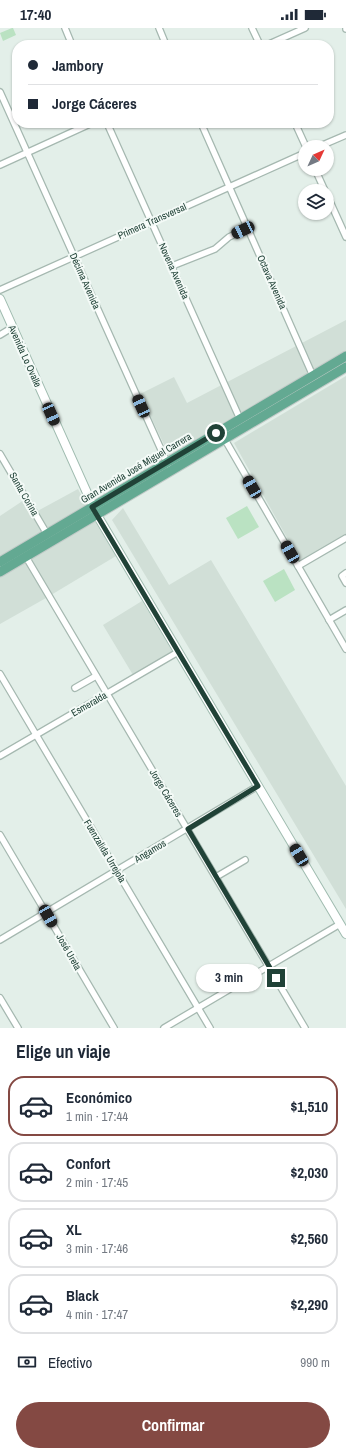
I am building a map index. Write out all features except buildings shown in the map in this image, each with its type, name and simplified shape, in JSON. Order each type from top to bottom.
[{"type":"main road","name":"Avenida Lo Ovalle","points":[[0,299],[95,511],[346,934]]},
{"type":"main road","name":"Gran Avenida José Miguel Carrera","points":[[222,435],[240,419],[346,356]]},
{"type":"main road","name":"Gran Avenida José Miguel Carrera","points":[[0,572],[26,557],[95,511],[222,435],[346,367]]},
{"type":"main road","name":"Gran Avenida José Miguel Carrera","points":[[0,562],[47,534],[95,511]]},
{"type":"main road","points":[[26,557],[26,550],[29,545]]},
{"type":"street","points":[[65,28],[70,40]]},
{"type":"street","points":[[158,28],[164,40]]},
{"type":"street","points":[[252,28],[258,40]]},
{"type":"street","points":[[278,40],[305,28]]},
{"type":"street","name":"Décima Avenida","points":[[0,92],[12,119]]},
{"type":"street","name":"Décima Avenida","points":[[16,128],[168,467]]},
{"type":"street","points":[[0,164],[81,128]]},
{"type":"street","name":"Novena Avenida","points":[[109,128],[240,419]]},
{"type":"street","name":"Octava Avenida","points":[[203,128],[312,376]]},
{"type":"street","points":[[297,128],[303,140]]},
{"type":"street","points":[[334,140],[346,135]]},
{"type":"street","name":"Primera Transversal","points":[[0,290],[298,156]]},
{"type":"street","points":[[334,210],[346,237]]},
{"type":"street","points":[[172,266],[215,249],[229,237],[248,228]]},
{"type":"street","points":[[0,335],[13,327]]},
{"type":"street","points":[[222,435],[346,649]]},
{"type":"street","name":"Santa Corina","points":[[0,454],[47,534]]},
{"type":"street","points":[[298,566],[346,538]]},
{"type":"street","name":"Jorge Cáceres","points":[[26,557],[305,1028]]},
{"type":"street","points":[[346,574],[342,576],[346,583]]},
{"type":"street","points":[[329,620],[346,610]]},
{"type":"street","name":"Esmeralda","points":[[0,756],[178,652]]},
{"type":"street","name":"Fuenzalida Urrejola","points":[[0,674],[210,1028]]},
{"type":"street","points":[[75,688],[96,676]]},
{"type":"street","name":"Angamos","points":[[0,940],[258,786]]},
{"type":"street","name":"José Ureta","points":[[0,835],[114,1028]]},
{"type":"street","points":[[0,848],[6,845]]},
{"type":"street","points":[[216,878],[245,860]]},
{"type":"street","points":[[164,1028],[340,924]]},
{"type":"street","points":[[0,998],[18,1028]]},
{"type":"shaded area","points":[[346,320],[346,350],[169,455],[140,394],[174,377],[187,403]]},
{"type":"shaded area","points":[[346,376],[346,535],[300,561],[234,443]]},
{"type":"shaded area","points":[[78,489],[97,525],[116,556],[0,624],[0,516],[24,500],[32,514]]},
{"type":"shaded area","points":[[123,508],[169,585],[211,560],[346,786],[346,909],[112,520]]},
{"type":"shaded area","points":[[142,601],[172,651],[133,675],[103,625]]},
{"type":"green space","points":[[12,28],[16,35],[3,41],[0,33]]},
{"type":"green space","points":[[247,506],[259,527],[238,539],[226,518]]},
{"type":"green space","points":[[284,569],[295,590],[275,602],[263,581]]},
{"type":"route","points":[[216,433],[92,507],[258,786],[188,829],[276,978]]}]
